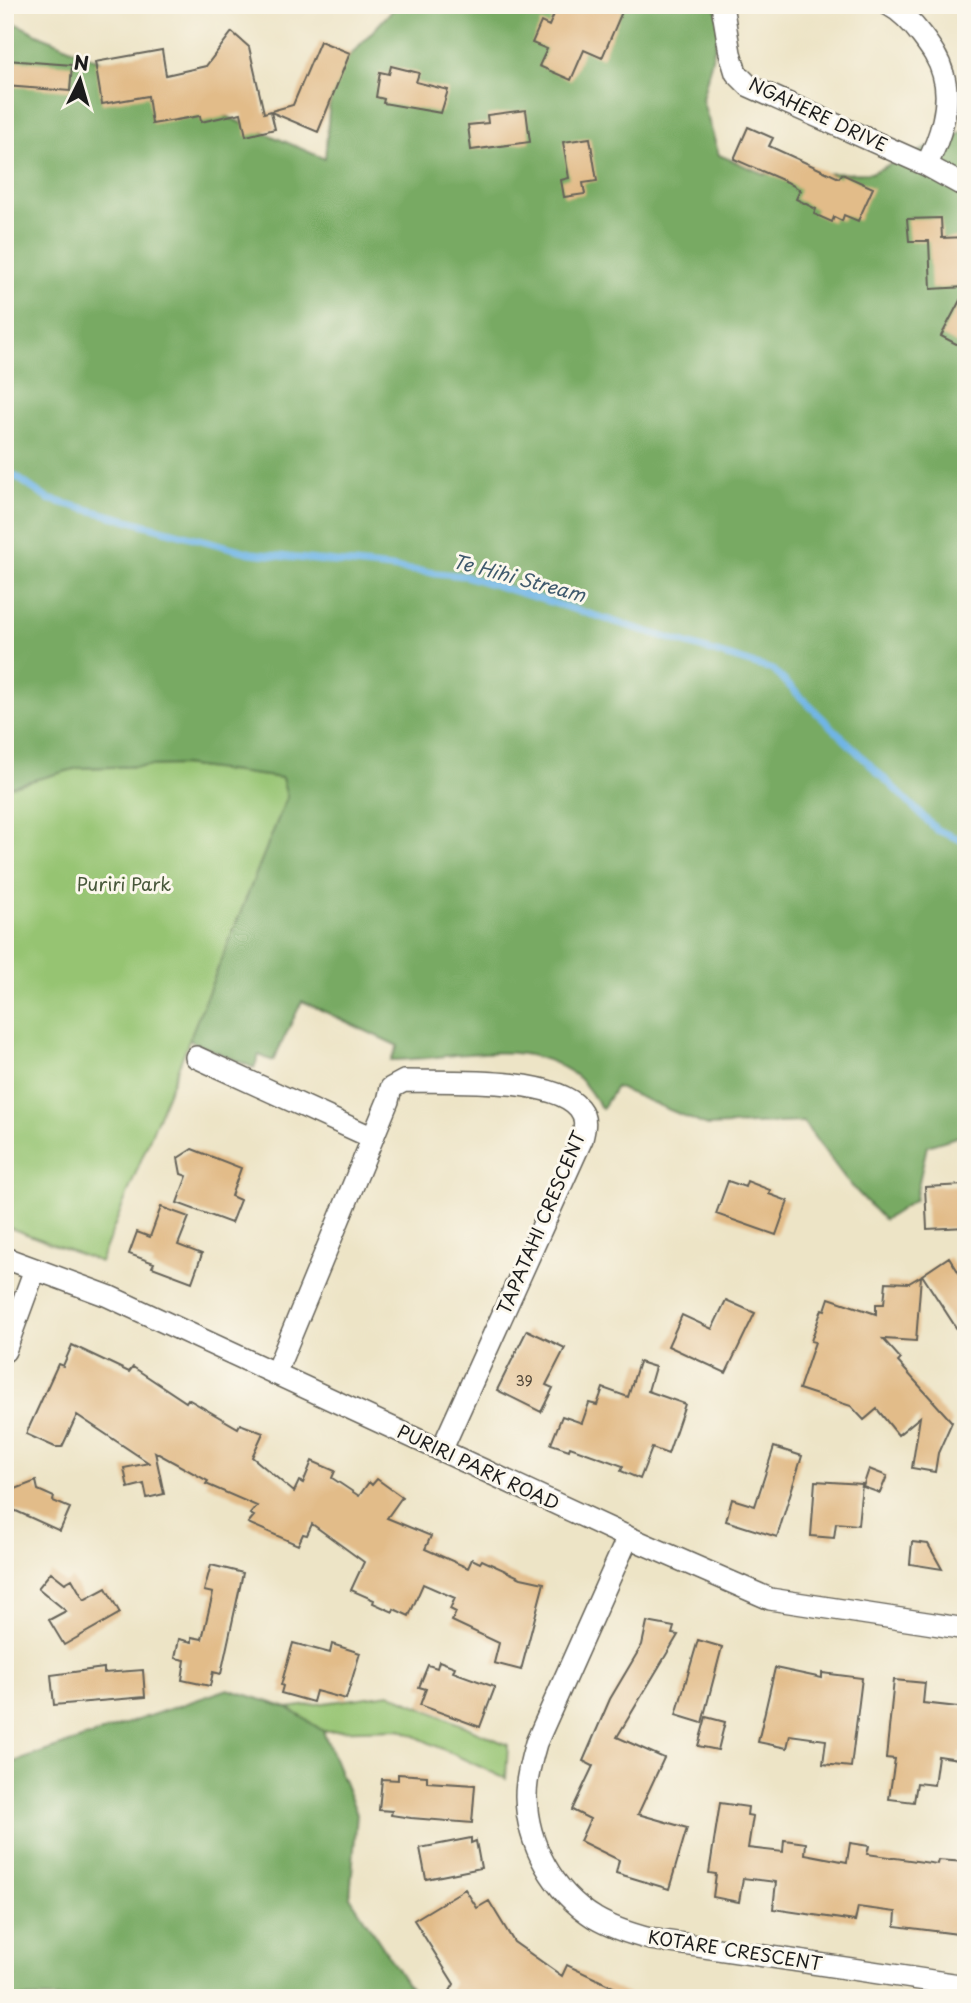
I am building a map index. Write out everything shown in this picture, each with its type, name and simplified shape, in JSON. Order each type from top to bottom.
[{"type":"street","name":"NGAHERE DRIVE","points":[[722,5],[736,73],[750,86],[926,165],[966,187]]},
{"type":"street","points":[[890,5],[915,27],[934,52],[944,76],[942,122],[935,149],[926,165]]},
{"type":"street","points":[[196,1057],[371,1137]]},
{"type":"street","name":"TAPATAHI CRESCENT","points":[[275,1374],[388,1101],[391,1088],[404,1081],[517,1083],[564,1097],[579,1107],[586,1121],[582,1139],[441,1451]]},
{"type":"street","name":"PURIRI PARK ROAD","points":[[5,1258],[108,1296],[628,1537],[770,1599],[966,1629]]},
{"type":"street","points":[[5,1351],[35,1269]]},
{"type":"street","name":"KOTARE CRESCENT","points":[[628,1537],[536,1743],[529,1769],[526,1794],[528,1823],[537,1851],[550,1874],[569,1897],[594,1917],[620,1931],[650,1939],[966,1986]]},
{"type":"green space","points":[[397,5],[714,5],[721,22],[702,99],[719,155],[764,174],[871,173],[963,132],[966,134],[966,1134],[927,1146],[915,1200],[884,1220],[848,1182],[803,1122],[707,1126],[616,1087],[602,1109],[575,1075],[554,1063],[532,1056],[486,1052],[391,1060],[398,1046],[302,1001],[273,1061],[259,1055],[254,1068],[189,1040],[287,797],[282,778],[182,765],[78,768],[5,788],[5,18],[325,159],[332,75]]},
{"type":"green space","name":"Puriri Park","points":[[181,765],[282,778],[287,797],[100,1262],[5,1226],[5,788],[77,768]]},
{"type":"green space","points":[[228,1689],[288,1708],[323,1731],[357,1814],[350,1897],[419,1998],[5,1998],[5,1765]]},
{"type":"green space","points":[[390,1694],[508,1745],[506,1779],[400,1729],[323,1731],[288,1708]]},
{"type":"building","points":[[558,5],[625,5],[602,58],[584,50],[571,80],[539,66],[547,49],[532,43],[541,22],[549,26]]},
{"type":"building","points":[[232,32],[249,47],[264,113],[293,105],[320,41],[350,53],[318,132],[271,112],[275,129],[246,136],[241,113],[201,122],[200,116],[152,124],[148,96],[102,104],[95,62],[162,50],[166,75],[206,66]]},
{"type":"building","points":[[6,60],[72,65],[70,91],[5,86]]},
{"type":"building","points":[[391,66],[419,73],[416,82],[448,90],[441,113],[383,103],[384,99],[376,97],[380,72],[389,74]]},
{"type":"building","points":[[526,110],[530,142],[471,150],[468,125],[488,123],[487,115]]},
{"type":"building","points":[[748,127],[773,138],[769,146],[839,178],[842,174],[873,188],[858,221],[844,215],[842,221],[834,217],[832,222],[814,214],[816,209],[796,199],[800,190],[734,159]]},
{"type":"building","points":[[590,138],[597,181],[583,183],[585,194],[564,197],[561,180],[569,178],[563,142]]},
{"type":"building","points":[[941,218],[942,238],[966,237],[966,287],[931,289],[929,241],[909,241],[907,219]]},
{"type":"building","points":[[966,289],[966,349],[941,336]]},
{"type":"building","points":[[192,1149],[241,1168],[231,1196],[240,1200],[231,1223],[177,1203],[187,1176],[181,1174],[178,1158]]},
{"type":"building","points":[[728,1181],[745,1187],[747,1181],[788,1201],[776,1235],[716,1214]]},
{"type":"building","points":[[966,1185],[966,1227],[927,1229],[925,1187]]},
{"type":"building","points":[[161,1207],[189,1217],[178,1245],[202,1254],[192,1282],[152,1267],[154,1263],[129,1254],[137,1232],[150,1237]]},
{"type":"building","points":[[949,1257],[959,1273],[966,1268],[966,1343],[922,1275]]},
{"type":"building","points":[[921,1276],[916,1341],[883,1339],[901,1359],[898,1362],[952,1422],[938,1453],[935,1472],[912,1468],[920,1417],[898,1435],[877,1409],[864,1420],[851,1406],[799,1389],[815,1342],[811,1341],[822,1309],[825,1310],[829,1298],[876,1314],[876,1304],[884,1304],[886,1282],[909,1283]]},
{"type":"building","points":[[726,1300],[755,1313],[726,1373],[668,1346],[682,1315],[712,1329]]},
{"type":"building","points":[[527,1330],[565,1348],[546,1385],[553,1388],[541,1412],[497,1390]]},
{"type":"building","points":[[72,1345],[129,1372],[133,1367],[186,1402],[188,1399],[238,1428],[240,1424],[263,1433],[252,1457],[294,1492],[299,1481],[303,1483],[312,1461],[335,1471],[332,1478],[359,1496],[369,1482],[372,1485],[377,1479],[402,1497],[387,1518],[431,1536],[425,1549],[468,1568],[472,1559],[480,1563],[482,1560],[521,1578],[544,1583],[521,1670],[494,1663],[499,1643],[452,1621],[456,1612],[450,1609],[455,1598],[423,1584],[409,1616],[394,1609],[393,1612],[351,1590],[364,1562],[312,1524],[298,1545],[248,1523],[254,1516],[250,1514],[257,1506],[206,1484],[208,1481],[155,1452],[164,1494],[147,1498],[144,1484],[128,1488],[124,1468],[149,1463],[77,1415],[62,1447],[55,1447],[26,1434],[58,1364],[63,1366]]},
{"type":"building","points":[[639,1362],[655,1367],[648,1391],[685,1404],[668,1454],[652,1448],[640,1479],[621,1471],[623,1466],[570,1447],[569,1450],[551,1444],[562,1416],[582,1423],[589,1403],[597,1405],[603,1388],[628,1397]]},
{"type":"building","points":[[774,1447],[802,1456],[777,1537],[726,1521],[732,1499],[755,1506]]},
{"type":"building","points":[[869,1469],[887,1476],[880,1493],[863,1487]]},
{"type":"building","points":[[36,1481],[38,1490],[54,1497],[53,1501],[70,1508],[60,1531],[5,1506],[5,1493]]},
{"type":"building","points":[[815,1481],[862,1484],[858,1525],[836,1523],[834,1538],[811,1536]]},
{"type":"building","points":[[912,1542],[928,1544],[942,1569],[910,1564]]},
{"type":"building","points":[[211,1565],[243,1573],[221,1674],[213,1672],[210,1686],[182,1680],[185,1660],[175,1658],[179,1639],[192,1642],[192,1637],[202,1639],[213,1593],[204,1591]]},
{"type":"building","points":[[51,1572],[65,1583],[72,1579],[84,1600],[106,1588],[120,1613],[64,1645],[49,1620],[66,1611],[38,1588]]},
{"type":"building","points":[[647,1622],[674,1627],[672,1634],[678,1635],[617,1737],[664,1758],[638,1814],[687,1828],[669,1889],[616,1873],[619,1860],[580,1841],[590,1819],[572,1810],[593,1766],[583,1761],[610,1699],[642,1645]]},
{"type":"building","points":[[698,1640],[722,1647],[702,1723],[676,1715]]},
{"type":"building","points":[[293,1643],[330,1653],[332,1644],[360,1653],[346,1699],[316,1691],[313,1702],[281,1693]]},
{"type":"building","points":[[439,1661],[455,1667],[453,1672],[495,1687],[480,1727],[420,1705],[426,1689],[419,1687],[428,1665],[437,1668]]},
{"type":"building","points":[[104,1668],[104,1673],[143,1670],[145,1697],[54,1705],[51,1675]]},
{"type":"building","points":[[775,1668],[822,1678],[822,1673],[862,1678],[851,1767],[823,1764],[826,1740],[790,1735],[787,1748],[758,1742]]},
{"type":"building","points":[[894,1680],[925,1683],[923,1703],[966,1708],[966,1753],[960,1752],[959,1759],[938,1756],[934,1785],[917,1783],[914,1802],[889,1799],[895,1759],[886,1758]]},
{"type":"building","points":[[706,1717],[725,1722],[718,1750],[698,1746]]},
{"type":"building","points":[[398,1774],[427,1776],[427,1782],[475,1785],[472,1823],[411,1818],[391,1815],[392,1811],[379,1810],[382,1779],[398,1780]]},
{"type":"building","points":[[720,1803],[748,1807],[747,1815],[753,1816],[748,1848],[783,1852],[784,1840],[806,1843],[805,1854],[847,1862],[850,1843],[869,1846],[867,1854],[937,1864],[938,1860],[966,1862],[966,1935],[895,1926],[896,1912],[858,1907],[855,1921],[773,1909],[776,1882],[743,1878],[739,1902],[713,1897],[716,1874],[709,1873]]},
{"type":"building","points":[[471,1838],[471,1843],[476,1841],[481,1868],[426,1879],[420,1848]]},
{"type":"building","points":[[465,1889],[477,1908],[489,1901],[514,1942],[562,1976],[567,1965],[636,1998],[459,1998],[450,1991],[454,1984],[414,1920]]},
{"type":"waterway","name":"Te Hihi Stream","points":[[5,469],[48,499],[251,553],[465,576],[773,670],[937,830],[966,842]]}]
